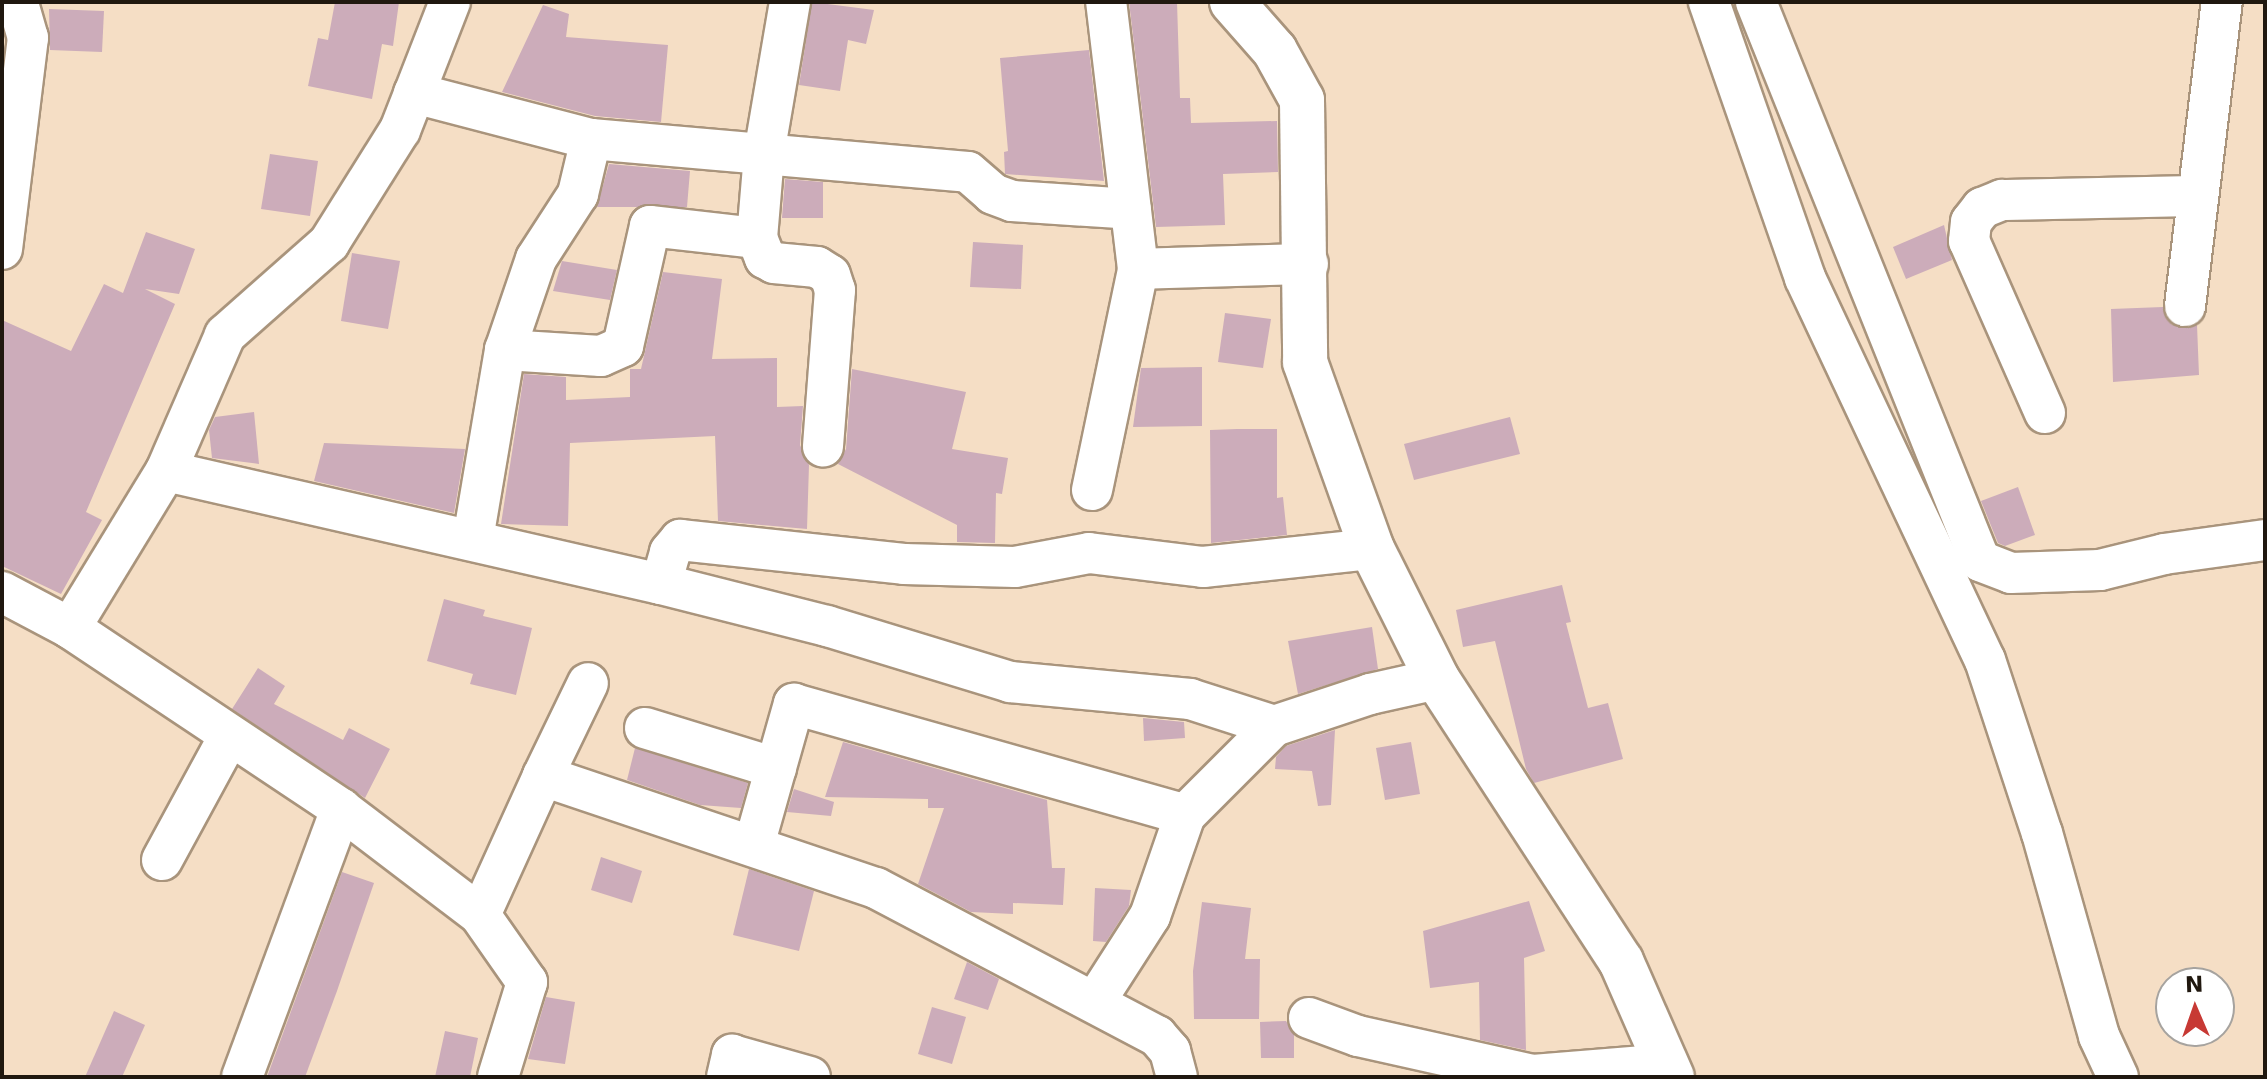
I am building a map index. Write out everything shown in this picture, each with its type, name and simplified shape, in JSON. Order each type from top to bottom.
[{"type":"street","points":[[2,249],[28,38],[18,2]]},
{"type":"street","points":[[70,628],[166,471],[225,335],[329,243],[400,130],[450,2]]},
{"type":"street","points":[[790,2],[764,154],[757,238],[765,258],[774,263],[817,267],[830,275],[835,290],[823,447]]},
{"type":"street","points":[[1092,490],[1138,269],[1106,2]]},
{"type":"street","points":[[1232,2],[1275,51],[1302,100],[1308,264],[1305,362],[1372,549],[1437,679],[1621,961],[1669,1070],[1533,1075],[1358,1036],[1309,1018]]},
{"type":"street","points":[[1709,2],[1805,278],[1985,660],[2042,833],[2099,1036],[2118,1077]]},
{"type":"street","points":[[1756,2],[1980,561],[2011,573],[2100,570],[2164,554],[2265,540]]},
{"type":"street","points":[[2185,306],[2222,2]]},
{"type":"street","points":[[414,93],[591,139],[968,172],[993,194],[1012,201],[1131,209]]},
{"type":"street","points":[[473,540],[505,350],[536,259],[578,194],[591,139]]},
{"type":"street","points":[[2045,413],[1969,241],[1971,222],[1982,208],[2002,200],[2197,196]]},
{"type":"street","points":[[505,350],[601,356],[623,346],[650,226],[757,238]]},
{"type":"street","points":[[1138,269],[1308,264]]},
{"type":"street","points":[[166,471],[661,584],[827,626],[1010,682],[1190,699],[1274,726]]},
{"type":"street","points":[[661,584],[670,552],[680,540],[904,564],[1015,567],[1089,553],[1203,567],[1372,549]]},
{"type":"street","points":[[2,592],[70,628],[341,809],[480,915],[527,982],[503,1076]]},
{"type":"street","points":[[1096,1000],[1150,916],[1185,815],[1274,726],[1437,679]]},
{"type":"street","points":[[480,915],[588,683]]},
{"type":"street","points":[[754,845],[794,704],[1185,815]]},
{"type":"street","points":[[645,728],[776,768]]},
{"type":"street","points":[[162,860],[230,735]]},
{"type":"street","points":[[543,776],[876,888],[1096,1000],[1157,1036],[1170,1051],[1177,1077]]},
{"type":"street","points":[[242,1077],[341,809]]},
{"type":"street","points":[[727,1077],[732,1055],[810,1077]]},
{"type":"building","points":[[335,2],[399,2],[393,46],[382,44],[372,99],[308,86],[318,38],[328,40]]},
{"type":"building","points":[[812,2],[874,10],[866,44],[848,40],[840,91],[799,85]]},
{"type":"building","points":[[1129,2],[1177,2],[1180,98],[1190,98],[1191,123],[1277,121],[1278,172],[1223,174],[1225,225],[1156,227]]},
{"type":"building","points":[[543,5],[569,14],[566,37],[668,45],[661,122],[595,116],[502,92]]},
{"type":"building","points":[[49,9],[104,11],[102,52],[50,50]]},
{"type":"building","points":[[1089,50],[1104,181],[1005,174],[1004,152],[1008,151],[1000,58]]},
{"type":"building","points":[[270,154],[318,161],[310,216],[261,209]]},
{"type":"building","points":[[609,164],[690,171],[687,207],[597,207]]},
{"type":"building","points":[[785,179],[823,182],[823,218],[782,218]]},
{"type":"building","points":[[1944,225],[1952,260],[1906,279],[1893,247]]},
{"type":"building","points":[[146,232],[195,249],[179,294],[145,289],[175,304],[86,512],[102,520],[61,594],[2,566],[2,320],[71,351],[104,284],[123,293]]},
{"type":"building","points":[[973,242],[1023,245],[1021,289],[970,287]]},
{"type":"building","points":[[352,253],[400,261],[388,329],[341,321]]},
{"type":"building","points":[[562,261],[617,270],[610,300],[553,291]]},
{"type":"building","points":[[663,272],[722,279],[712,359],[777,358],[777,407],[803,406],[800,445],[809,465],[807,529],[718,521],[715,436],[570,443],[568,526],[501,524],[524,374],[566,377],[566,400],[630,397],[630,369],[641,369]]},
{"type":"building","points":[[2163,307],[2172,325],[2197,325],[2199,375],[2113,382],[2111,309]]},
{"type":"building","points":[[1225,313],[1271,319],[1263,368],[1218,362]]},
{"type":"building","points":[[1202,367],[1202,426],[1133,427],[1141,368]]},
{"type":"building","points":[[852,369],[966,392],[952,449],[1008,458],[1002,494],[996,493],[995,543],[957,542],[957,525],[838,464],[846,449]]},
{"type":"building","points":[[254,412],[259,464],[212,458],[209,430],[215,417]]},
{"type":"building","points":[[1510,417],[1520,454],[1414,480],[1404,444]]},
{"type":"building","points":[[1277,429],[1277,498],[1283,497],[1287,535],[1211,543],[1210,430]]},
{"type":"building","points":[[324,443],[465,449],[454,513],[314,481]]},
{"type":"building","points":[[2018,487],[2035,535],[2005,546],[1998,543],[1981,501]]},
{"type":"building","points":[[1562,585],[1571,622],[1566,623],[1588,708],[1608,703],[1623,759],[1534,783],[1526,769],[1495,641],[1463,647],[1456,610]]},
{"type":"building","points":[[444,599],[485,610],[483,616],[532,628],[516,695],[470,684],[473,674],[427,661]]},
{"type":"building","points":[[1372,627],[1378,669],[1298,694],[1288,641]]},
{"type":"building","points":[[258,668],[285,686],[274,704],[343,740],[349,728],[390,749],[365,798],[232,709]]},
{"type":"building","points":[[1143,718],[1184,722],[1185,738],[1144,741]]},
{"type":"building","points":[[1335,730],[1331,805],[1318,806],[1312,771],[1275,769],[1276,757],[1286,746]]},
{"type":"building","points":[[843,742],[1047,800],[1052,868],[1065,868],[1063,905],[1013,903],[1013,914],[971,912],[918,884],[944,808],[928,808],[928,799],[825,797]]},
{"type":"building","points":[[1411,742],[1420,794],[1385,800],[1376,748]]},
{"type":"building","points":[[635,748],[748,783],[741,808],[700,805],[627,780]]},
{"type":"building","points":[[794,789],[834,802],[831,816],[787,812]]},
{"type":"building","points":[[601,857],[642,871],[632,903],[591,890]]},
{"type":"building","points":[[749,869],[814,891],[799,951],[733,935]]},
{"type":"building","points":[[342,872],[374,883],[337,991],[305,1077],[267,1077]]},
{"type":"building","points":[[1095,888],[1131,890],[1129,906],[1106,942],[1093,941]]},
{"type":"building","points":[[1529,901],[1545,951],[1524,958],[1526,1050],[1480,1040],[1479,982],[1430,988],[1423,931]]},
{"type":"building","points":[[1202,902],[1251,908],[1245,959],[1260,959],[1259,1019],[1194,1019],[1193,971]]},
{"type":"building","points":[[967,962],[999,979],[988,1010],[954,999]]},
{"type":"building","points":[[546,997],[575,1002],[565,1064],[528,1059]]},
{"type":"building","points":[[932,1007],[966,1017],[952,1064],[918,1054]]},
{"type":"building","points":[[114,1011],[145,1025],[122,1077],[85,1077]]},
{"type":"building","points":[[1286,1021],[1294,1034],[1294,1058],[1261,1058],[1260,1022]]},
{"type":"building","points":[[445,1031],[478,1038],[470,1077],[435,1077]]}]
